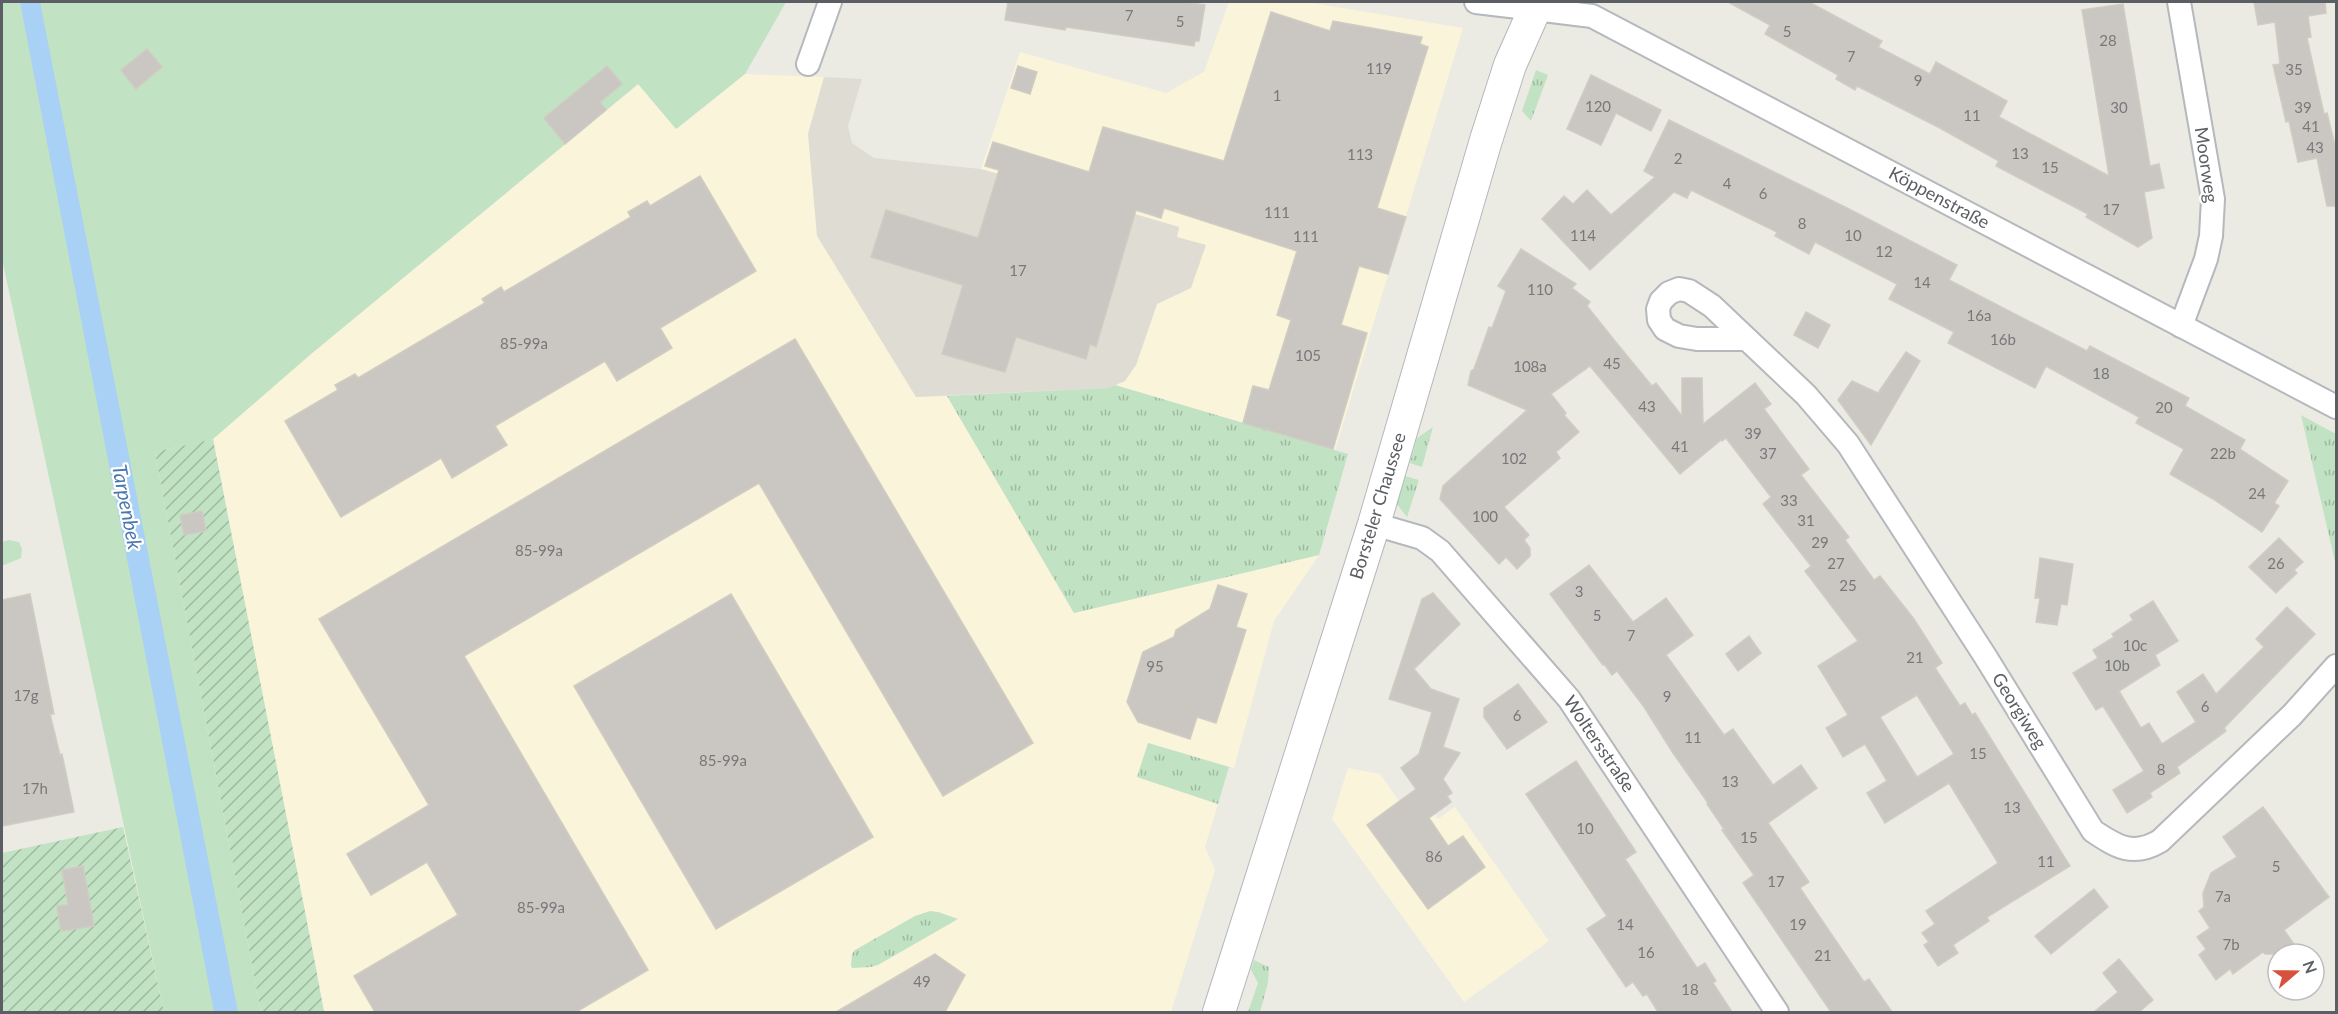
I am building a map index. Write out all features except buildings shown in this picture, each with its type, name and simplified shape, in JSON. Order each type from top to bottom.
[{"type":"main road","name":"Borsteler Chaussee","points":[[1219,1012],[1374,524],[1489,130],[1510,65],[1537,4]]},
{"type":"street","points":[[808,64],[830,2]]},
{"type":"street","name":"Köppenstraße","points":[[1476,2],[1537,4],[1592,16],[2337,407]]},
{"type":"street","name":"Moorweg","points":[[2179,2],[2213,199],[2211,236],[2206,258],[2181,326]]},
{"type":"street","name":"Georgiweg","points":[[1747,339],[1806,395],[1848,444],[1986,656],[2093,831],[2110,843],[2122,848],[2141,849],[2160,842],[2292,715],[2337,666]]},
{"type":"street","name":"Woltersstraße","points":[[1374,524],[1422,538],[1440,550],[1569,699],[1777,1012]]},
{"type":"shaded area","points":[[1229,2],[1306,2],[1463,28],[1335,450],[1115,385],[1125,381],[1136,365],[1157,304],[1187,289],[1177,237],[1179,227],[981,169],[1020,52],[1166,93],[1204,72]]},
{"type":"shaded area","points":[[745,74],[824,77],[808,134],[916,397],[947,396],[1074,613],[1319,555],[1274,621],[1234,768],[1149,743],[1137,776],[1218,804],[1205,847],[1215,870],[1171,1012],[324,1012],[213,439],[311,354],[639,84],[677,129]]},
{"type":"shaded area","points":[[824,77],[862,79],[848,126],[852,143],[874,158],[981,169],[1179,227],[1177,237],[1206,245],[1191,288],[1157,304],[1136,365],[1125,381],[1108,388],[916,397],[817,236],[808,134]]},
{"type":"shaded area","points":[[1348,768],[1380,774],[1399,801],[1416,789],[1438,819],[1455,807],[1549,941],[1464,1002],[1332,819]]},
{"type":"green space","points":[[2,2],[786,2],[745,74],[676,129],[638,84],[311,354],[213,439],[155,452],[261,1012],[164,1012],[2,259]]},
{"type":"green space","points":[[1536,70],[1548,75],[1531,121],[1522,111]]},
{"type":"green space","points":[[1115,385],[1348,454],[1319,555],[1074,613],[947,396],[1108,388]]},
{"type":"green space","points":[[2301,415],[2336,434],[2336,566]]},
{"type":"green space","points":[[1433,427],[1422,467],[1410,463],[1417,438]]},
{"type":"green space","points":[[213,439],[324,1012],[261,1012],[155,452]]},
{"type":"green space","points":[[1405,476],[1419,480],[1407,517],[1396,503]]},
{"type":"green space","points":[[9,540],[19,542],[22,549],[21,558],[2,566],[2,542]]},
{"type":"green space","points":[[1148,743],[1229,767],[1218,804],[1137,777]]},
{"type":"green space","points":[[123,827],[164,1012],[2,1012],[2,853]]},
{"type":"green space","points":[[930,911],[958,919],[878,965],[852,968],[852,954],[855,950],[915,916]]},
{"type":"green space","points":[[1254,960],[1269,967],[1268,983],[1260,1012],[1248,1012],[1258,983],[1251,970]]},
{"type":"water","name":"Tarpenbek","points":[[20,2],[40,2],[238,1012],[214,1012]]}]
